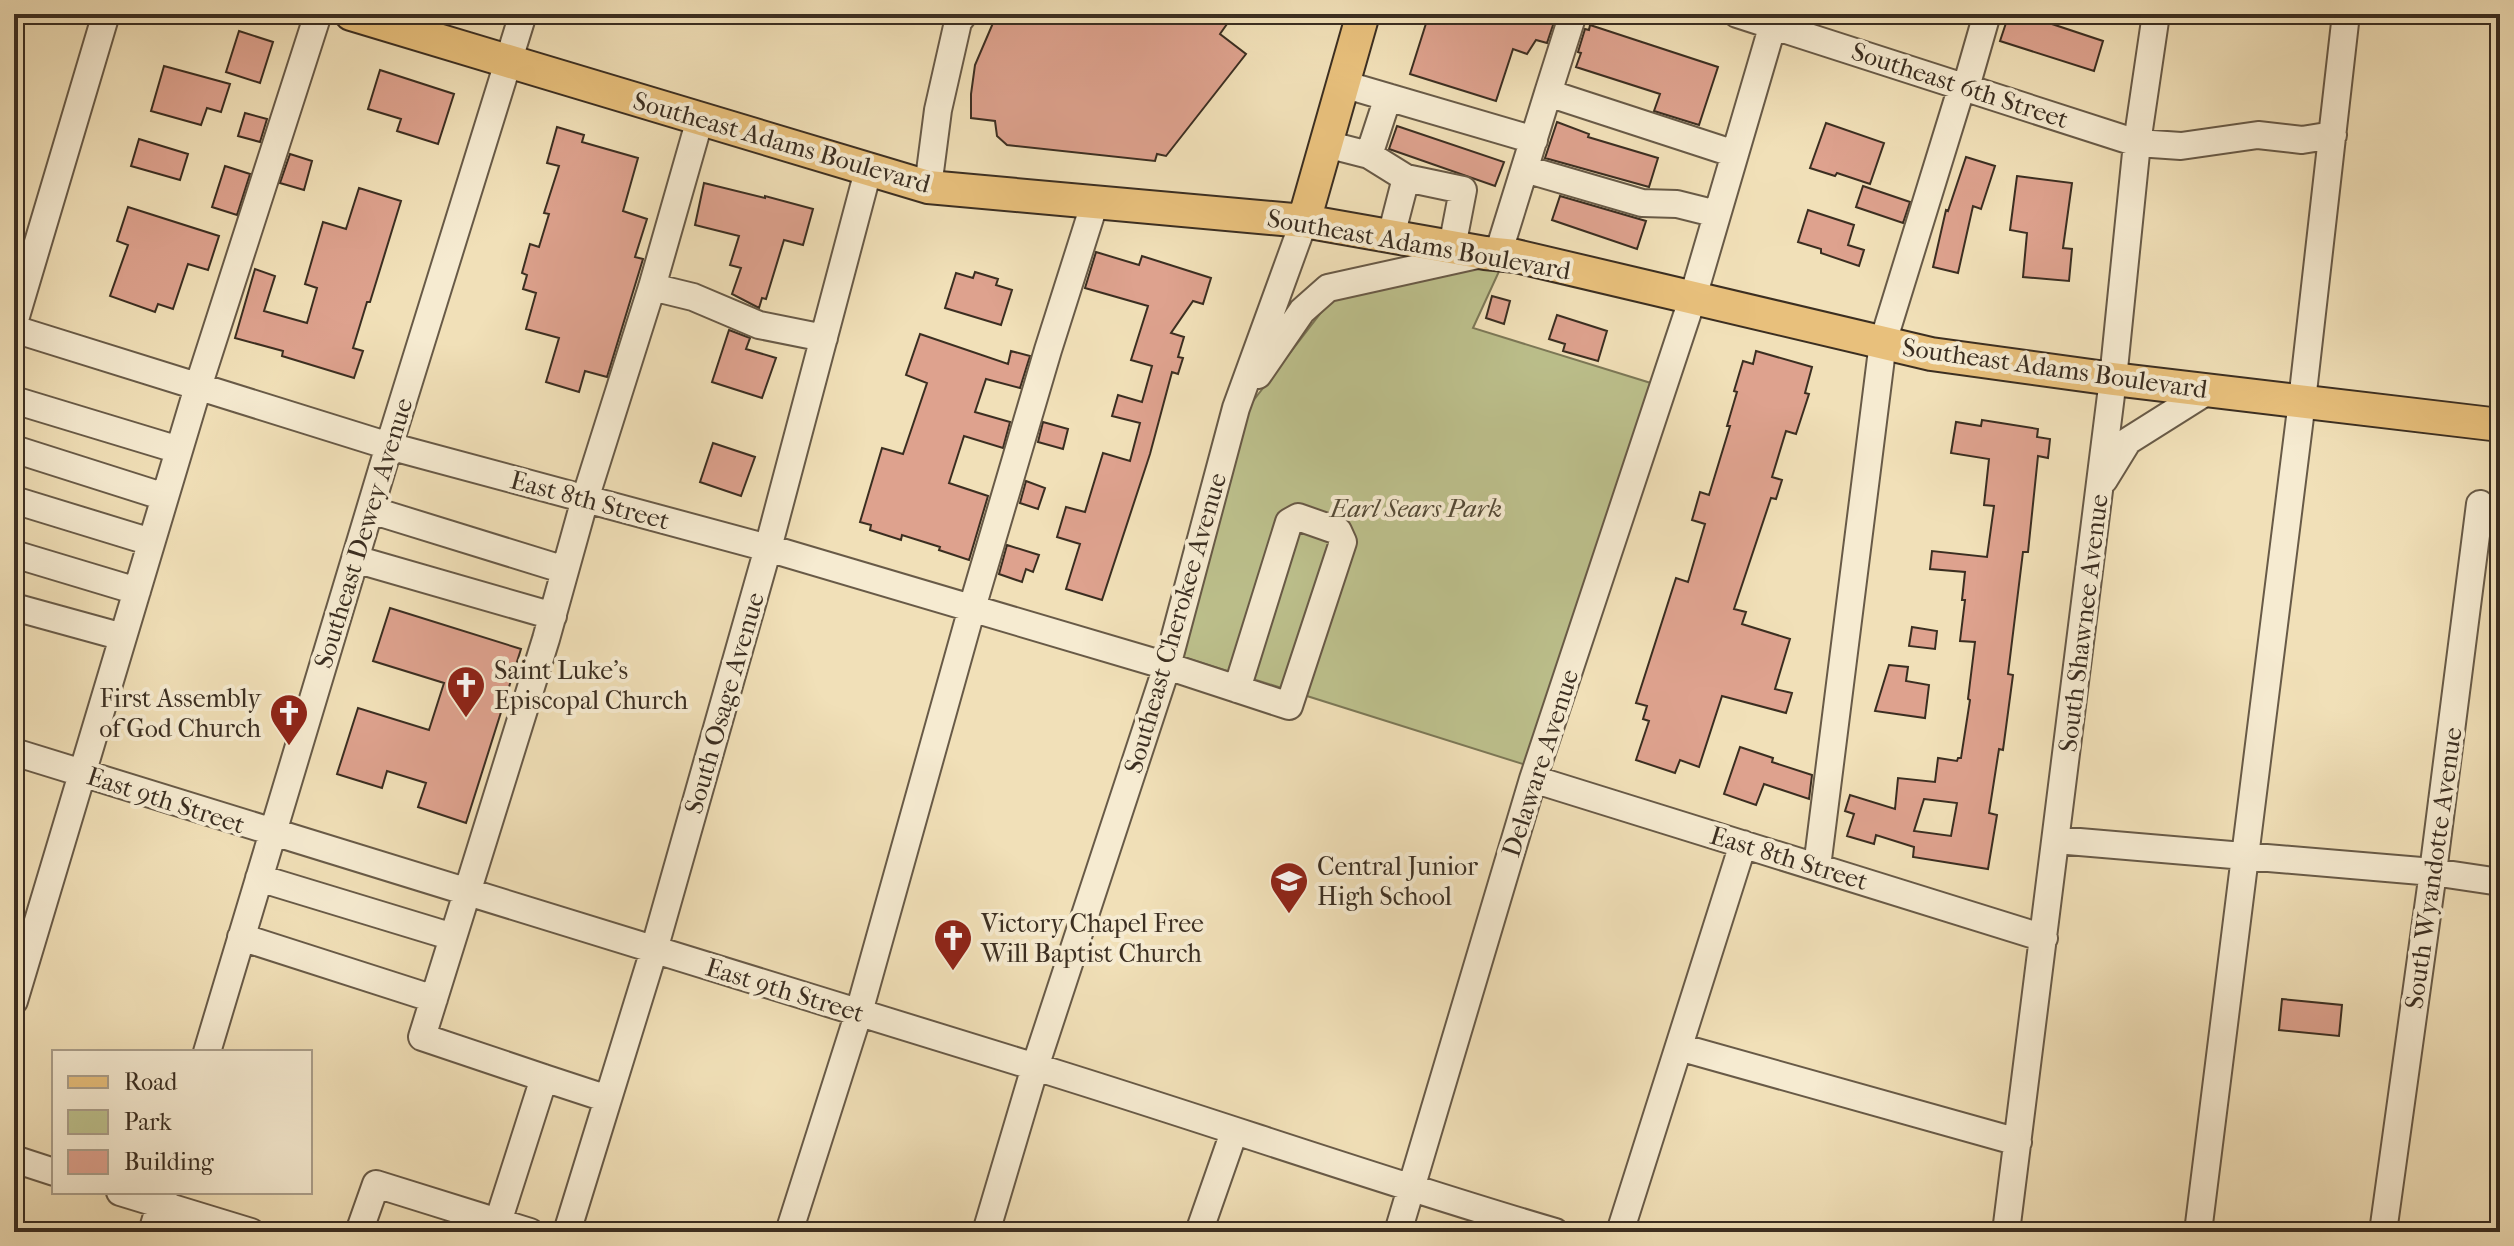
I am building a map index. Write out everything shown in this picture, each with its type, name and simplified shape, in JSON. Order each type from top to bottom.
[{"type":"main road","name":"Southeast Adams Boulevard","points":[[351,14],[928,187],[1304,221],[1516,256],[1931,354],[2500,425]]},
{"type":"main road","name":"Southeast Cherokee Avenue","points":[[1304,221],[1363,14]]},
{"type":"street","points":[[14,323],[106,14]]},
{"type":"street","points":[[14,1001],[198,387],[318,14]]},
{"type":"street","name":"Southeast Dewey Avenue","points":[[208,1050],[523,14]]},
{"type":"street","points":[[1236,408],[1302,311],[1328,288],[1492,254],[1525,169],[1573,14]]},
{"type":"street","name":"Southeast 6th Street","points":[[1737,14],[1775,19],[2137,143],[2181,146],[2258,135],[2302,140],[2333,135]]},
{"type":"street","points":[[1817,867],[1883,342],[1987,14]]},
{"type":"street","name":"South Shawnee Avenue","points":[[2006,1232],[2113,379],[2137,143],[2156,14]]},
{"type":"street","points":[[2198,1232],[2302,401],[2346,14]]},
{"type":"street","points":[[928,187],[938,110],[957,17]]},
{"type":"street","name":"Delaware Avenue","points":[[1398,1232],[1533,779],[1693,297],[1775,19]]},
{"type":"street","points":[[1343,84],[1534,140]]},
{"type":"street","points":[[1548,93],[1735,154]]},
{"type":"street","points":[[1369,155],[1388,97]]},
{"type":"street","points":[[608,1099],[422,1037],[553,616],[585,499],[652,287],[700,119]]},
{"type":"street","points":[[1326,144],[1369,155],[1406,178],[1463,190],[1452,247]]},
{"type":"street","points":[[1525,169],[1642,203],[1677,204],[1717,214]]},
{"type":"street","name":"South Osage Avenue","points":[[567,1232],[654,950],[768,548],[868,171]]},
{"type":"street","points":[[1391,236],[1406,178]]},
{"type":"street","points":[[789,1232],[859,1012],[972,608],[1095,202]]},
{"type":"street","name":"Southeast Cherokee Avenue","points":[[986,1232],[1035,1067],[1167,666],[1236,408],[1304,221]]},
{"type":"street","points":[[652,287],[693,297],[759,325],[824,338]]},
{"type":"street","name":"East 8th Street","points":[[14,329],[389,446],[768,548],[1167,666],[1237,689],[1289,706],[1343,542],[1338,531],[1298,517],[1289,522],[1237,689]]},
{"type":"street","points":[[2100,486],[2128,441],[2209,390]]},
{"type":"street","points":[[14,400],[179,450]]},
{"type":"street","points":[[14,449],[165,497]]},
{"type":"street","points":[[14,500],[151,542]]},
{"type":"street","name":"South Wyandotte Avenue","points":[[2383,1232],[2480,504]]},
{"type":"street","points":[[371,510],[565,570]]},
{"type":"street","points":[[14,554],[137,591]]},
{"type":"street","points":[[355,559],[553,616]]},
{"type":"street","points":[[14,607],[123,637]]},
{"type":"street","name":"East 9th Street","points":[[14,752],[859,1012],[1411,1190],[1555,1232]]},
{"type":"street","name":"East 8th Street","points":[[1533,779],[2044,938]]},
{"type":"street","points":[[2056,840],[2433,872],[2500,882]]},
{"type":"street","points":[[1620,1232],[1743,844]]},
{"type":"street","points":[[259,878],[453,937]]},
{"type":"street","points":[[241,937],[434,999]]},
{"type":"street","points":[[1679,1047],[2018,1142]]},
{"type":"street","points":[[498,1222],[544,1078]]},
{"type":"street","points":[[1199,1232],[1234,1132]]},
{"type":"street","points":[[14,1159],[52,1171]]},
{"type":"street","points":[[359,1232],[376,1184],[530,1232]]},
{"type":"street","points":[[134,1194],[162,1198],[251,1232]]},
{"type":"street","points":[[152,1232],[162,1198]]},
{"type":"green space","name":"Earl Sears Park","points":[[1478,264],[1501,267],[1473,328],[1654,384],[1526,765],[1183,657],[1250,405],[1333,297]]},
{"type":"building","points":[[999,14],[1234,14],[1220,34],[1246,54],[1166,156],[1157,154],[1155,161],[1007,145],[997,136],[995,121],[971,118],[975,65]]},
{"type":"building","points":[[1429,14],[1537,14],[1555,19],[1547,43],[1536,40],[1527,54],[1513,49],[1496,101],[1410,74]]},
{"type":"building","points":[[2009,14],[2022,14],[2103,41],[2094,71],[2000,41]]},
{"type":"building","points":[[1590,25],[1718,67],[1699,125],[1654,111],[1660,94],[1576,67],[1585,29],[1589,30]]},
{"type":"building","points":[[239,31],[273,42],[260,83],[226,72]]},
{"type":"building","points":[[164,66],[230,84],[221,112],[207,108],[201,125],[151,111]]},
{"type":"building","points":[[380,70],[454,94],[438,144],[397,131],[401,119],[368,109]]},
{"type":"building","points":[[245,113],[267,119],[260,142],[238,136]]},
{"type":"building","points":[[1557,122],[1589,134],[1588,137],[1658,158],[1649,187],[1545,158]]},
{"type":"building","points":[[1826,123],[1884,143],[1870,184],[1810,168]]},
{"type":"building","points":[[1397,126],[1504,162],[1495,186],[1389,149]]},
{"type":"building","points":[[557,127],[584,135],[582,142],[638,158],[623,211],[647,219],[635,257],[643,259],[607,377],[585,371],[579,392],[546,382],[559,338],[526,329],[536,293],[523,289],[527,275],[522,273],[530,244],[539,247],[549,214],[544,213],[559,166],[547,163]]},
{"type":"building","points":[[139,139],[188,154],[180,180],[131,166]]},
{"type":"building","points":[[290,154],[312,161],[304,190],[280,183]]},
{"type":"building","points":[[1966,157],[1995,166],[1981,209],[1973,206],[1958,273],[1933,267],[1946,210]]},
{"type":"building","points":[[225,166],[250,174],[237,215],[212,207]]},
{"type":"building","points":[[2017,176],[2072,183],[2063,248],[2072,249],[2069,281],[2023,277],[2027,233],[2010,230]]},
{"type":"building","points":[[704,183],[813,209],[803,245],[784,240],[766,299],[762,298],[759,308],[732,294],[741,268],[730,265],[739,236],[695,225]]},
{"type":"building","points":[[1863,186],[1910,202],[1903,223],[1856,207]]},
{"type":"building","points":[[359,188],[401,201],[353,348],[363,351],[354,378],[282,356],[283,351],[235,338],[255,269],[275,276],[264,311],[307,323],[317,288],[305,284],[323,222],[346,229]]},
{"type":"building","points":[[1560,196],[1646,221],[1637,249],[1552,220]]},
{"type":"building","points":[[128,207],[219,236],[208,270],[188,264],[173,309],[158,304],[155,312],[110,296],[128,245],[117,241]]},
{"type":"building","points":[[1808,210],[1854,225],[1848,245],[1864,250],[1859,266],[1798,242]]},
{"type":"building","points":[[1096,252],[1139,265],[1142,256],[1211,278],[1203,304],[1193,301],[1171,333],[1184,337],[1178,357],[1183,358],[1178,374],[1172,372],[1150,454],[1102,600],[1066,589],[1080,544],[1057,537],[1066,507],[1085,512],[1103,453],[1130,461],[1140,423],[1112,416],[1118,395],[1142,402],[1152,366],[1131,360],[1148,306],[1085,288]]},
{"type":"building","points":[[975,272],[998,279],[996,285],[1012,290],[1001,325],[945,308],[956,273],[973,278]]},
{"type":"building","points":[[1492,296],[1510,301],[1504,324],[1486,318]]},
{"type":"building","points":[[1557,315],[1607,331],[1598,361],[1563,351],[1565,344],[1549,339]]},
{"type":"building","points":[[729,330],[750,338],[746,349],[776,358],[762,398],[712,382]]},
{"type":"building","points":[[920,334],[1008,364],[1011,351],[1030,356],[1020,388],[986,379],[975,412],[1010,422],[1003,448],[964,436],[949,483],[988,496],[969,560],[902,535],[901,540],[870,530],[871,525],[860,522],[882,448],[903,454],[927,383],[906,375]]},
{"type":"building","points":[[1756,351],[1812,367],[1805,393],[1809,394],[1796,434],[1786,431],[1772,477],[1782,480],[1776,499],[1771,498],[1734,609],[1746,612],[1742,624],[1790,639],[1775,689],[1792,693],[1786,713],[1722,696],[1699,767],[1680,760],[1675,773],[1636,760],[1649,721],[1643,719],[1647,706],[1636,703],[1676,578],[1688,582],[1705,524],[1692,520],[1700,492],[1709,495],[1730,426],[1727,426],[1743,361],[1753,364]]},
{"type":"building","points":[[1982,420],[2038,429],[2037,437],[2050,439],[2048,458],[2038,456],[2028,552],[2023,552],[2008,674],[2013,675],[2003,750],[1999,749],[1989,813],[1997,815],[1988,869],[1913,857],[1914,847],[1876,835],[1874,844],[1847,836],[1854,814],[1845,811],[1850,795],[1895,809],[1898,778],[1935,782],[1938,758],[1957,761],[1961,758],[1975,642],[1960,641],[1965,572],[1930,569],[1932,551],[1987,557],[1994,506],[1984,505],[1989,459],[1951,453],[1956,422],[1981,426]],"holes":[[[1924,799],[1957,803],[1951,836],[1914,831]]]},
{"type":"building","points":[[1043,422],[1068,429],[1063,449],[1038,442]]},
{"type":"building","points":[[713,443],[755,457],[741,496],[700,482]]},
{"type":"building","points":[[1026,481],[1045,488],[1038,509],[1020,503]]},
{"type":"building","points":[[1007,545],[1039,555],[1033,572],[1026,569],[1022,582],[999,574]]},
{"type":"building","name":"Saint Luke's Episcopal Church","points":[[390,608],[521,649],[466,823],[418,807],[426,783],[387,771],[382,788],[337,774],[358,708],[429,730],[444,683],[373,661]]},
{"type":"building","points":[[1912,627],[1937,631],[1935,649],[1909,646]]},
{"type":"building","points":[[1889,665],[1908,667],[1906,681],[1929,685],[1925,718],[1875,711]]},
{"type":"building","points":[[1740,747],[1812,775],[1809,799],[1764,784],[1756,805],[1724,794]]},
{"type":"building","points":[[2282,999],[2342,1005],[2339,1036],[2279,1030]]},
{"type":"place","name":"Saint Luke's Episcopal Church","points":[[466,719]]},
{"type":"place","name":"First Assembly of God Church","points":[[289,747]]},
{"type":"place","name":"Central Junior High School","points":[[1289,915]]},
{"type":"place","name":"Victory Chapel Free Will Baptist Church","points":[[953,972]]}]
